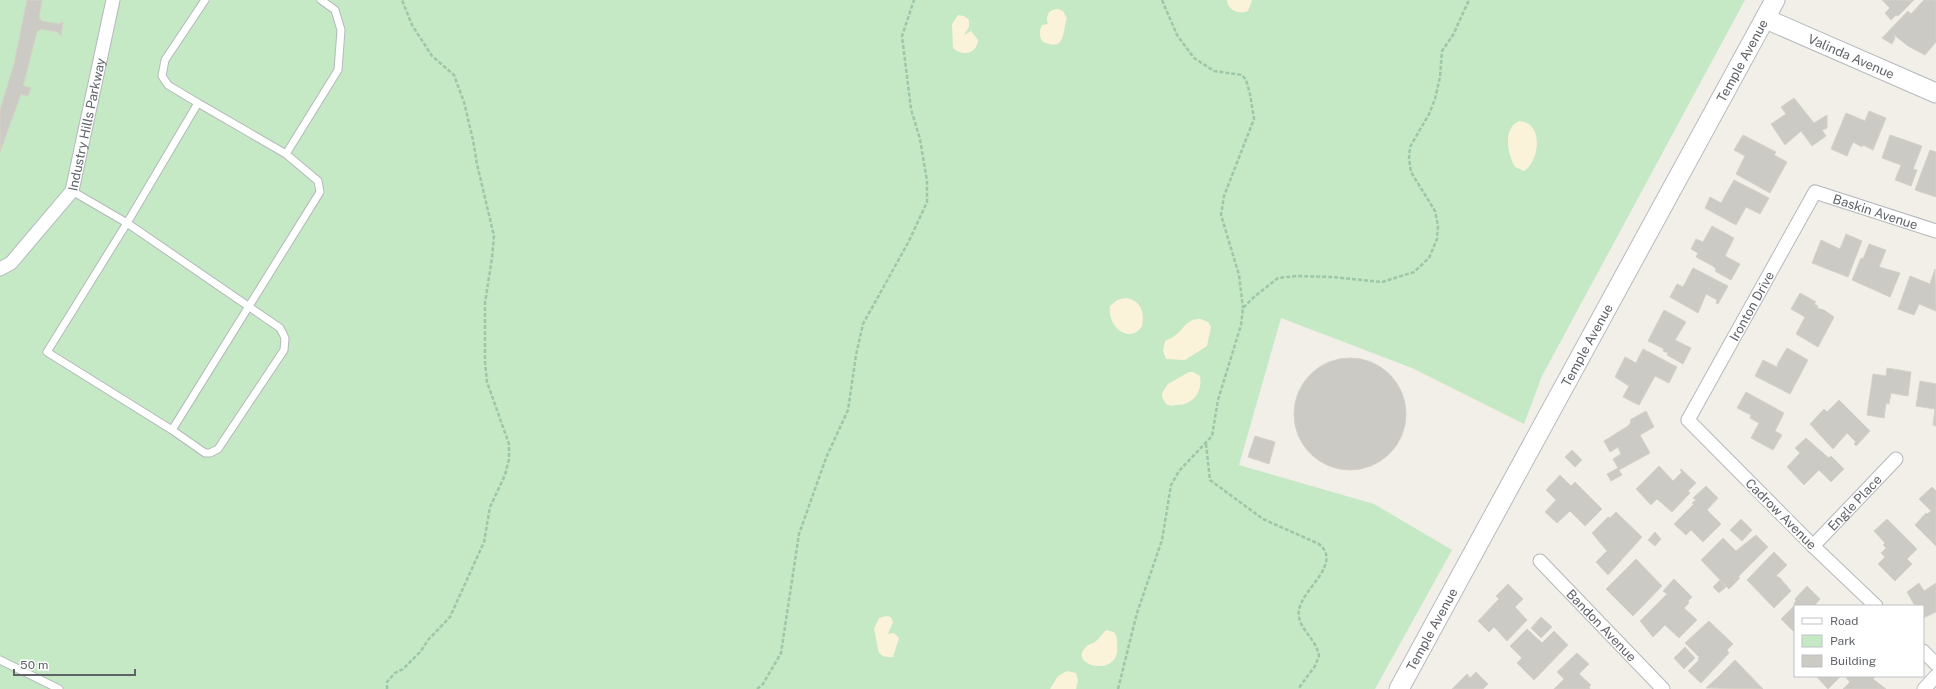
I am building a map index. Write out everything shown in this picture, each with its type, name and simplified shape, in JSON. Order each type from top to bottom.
[{"type":"main road","name":"Temple Avenue","points":[[1399,689],[1766,19],[1775,0]]},
{"type":"main road","name":"Valinda Avenue","points":[[1766,19],[1936,93]]},
{"type":"street","name":"Industry Hills Parkway","points":[[0,269],[11,263],[72,191],[113,0]]},
{"type":"street","name":"Baskin Avenue","points":[[1815,192],[1936,231]]},
{"type":"street","name":"Ironton Drive","points":[[1688,420],[1815,192]]},
{"type":"street","name":"Cadrow Avenue","points":[[1688,420],[1813,546],[1875,605]]},
{"type":"street","name":"Engle Place","points":[[1813,546],[1896,459]]},
{"type":"street","name":"Bandon Avenue","points":[[1540,561],[1663,689]]},
{"type":"street","points":[[1924,652],[1936,664]]},
{"type":"street","points":[[1924,689],[1936,676]]},
{"type":"lane","points":[[172,430],[320,192],[318,181],[286,154],[168,85],[162,76],[165,60],[205,0]]},
{"type":"lane","points":[[286,154],[338,70],[341,30],[335,10],[320,0]]},
{"type":"lane","points":[[72,191],[127,223],[280,328],[284,338],[284,350],[218,449],[210,453],[205,453],[172,430],[47,352],[127,223],[198,103]]},
{"type":"lane","points":[[0,660],[59,689]]},
{"type":"path","points":[[387,689],[387,682],[395,673],[403,669],[421,651],[440,625],[450,617],[484,542],[490,507],[505,474],[509,459],[509,444],[487,382],[485,362],[485,303],[494,236],[477,164],[474,140],[464,102],[454,75],[432,56],[412,25],[402,0]]},
{"type":"path","points":[[757,689],[763,684],[781,653],[799,534],[826,458],[848,410],[856,355],[864,324],[909,241],[927,202],[928,180],[920,139],[911,109],[902,36],[914,0]]},
{"type":"path","points":[[1118,689],[1137,613],[1162,540],[1171,485],[1180,471],[1212,436],[1218,400],[1242,325],[1243,308],[1239,275],[1221,214],[1224,196],[1254,118],[1250,94],[1246,80],[1242,75],[1214,71],[1194,58],[1177,35],[1162,0]]},
{"type":"path","points":[[1243,308],[1278,278],[1296,276],[1332,277],[1382,282],[1414,272],[1429,258],[1437,239],[1438,226],[1435,211],[1411,172],[1408,159],[1410,147],[1429,114],[1435,99],[1440,77],[1442,50],[1453,36],[1469,0]]},
{"type":"path","points":[[1206,444],[1210,480],[1263,519],[1319,544],[1325,549],[1326,556],[1324,568],[1319,579],[1302,601],[1299,610],[1301,625],[1314,641],[1319,656],[1315,666],[1298,689]]},
{"type":"green space","points":[[0,0],[1745,0],[1542,376],[1524,424],[1412,368],[1281,318],[1239,465],[1374,504],[1452,550],[1375,689],[0,689]]},
{"type":"sand","points":[[1227,0],[1252,0],[1248,11],[1237,12],[1231,9]]},
{"type":"sand","points":[[1058,9],[1063,11],[1067,18],[1062,39],[1056,45],[1043,42],[1040,36],[1040,29],[1042,25],[1048,24],[1048,14],[1052,10]]},
{"type":"sand","points":[[958,15],[964,16],[969,20],[969,27],[964,35],[971,31],[978,40],[975,48],[968,53],[961,53],[953,48],[952,24]]},
{"type":"sand","points":[[1519,121],[1527,123],[1533,128],[1537,143],[1533,159],[1524,171],[1515,167],[1512,162],[1508,142],[1510,130]]},
{"type":"sand","points":[[1126,298],[1135,301],[1138,304],[1141,308],[1143,316],[1142,326],[1132,334],[1126,334],[1120,331],[1112,321],[1110,314],[1110,306],[1117,300]]},
{"type":"sand","points":[[1201,319],[1208,322],[1211,327],[1207,346],[1185,360],[1166,359],[1163,351],[1165,341],[1176,335],[1193,320]]},
{"type":"sand","points":[[1189,372],[1193,372],[1200,376],[1200,387],[1196,396],[1188,403],[1171,406],[1166,404],[1162,397],[1162,393],[1168,384]]},
{"type":"sand","points":[[886,616],[891,617],[893,622],[888,634],[894,633],[899,638],[893,657],[885,657],[879,653],[874,629],[879,618]]},
{"type":"sand","points":[[1106,630],[1114,632],[1116,635],[1116,655],[1112,662],[1105,665],[1096,666],[1089,664],[1084,660],[1082,654],[1085,648],[1095,642]]},
{"type":"sand","points":[[1067,671],[1076,673],[1078,681],[1076,689],[1050,689],[1058,676]]},
{"type":"building","points":[[27,0],[42,0],[39,18],[42,21],[59,24],[63,22],[61,36],[58,32],[41,29],[37,31],[23,86],[31,88],[28,96],[21,94],[0,152],[0,110],[14,64]]},
{"type":"building","points":[[1882,0],[1914,0],[1898,16],[1896,15],[1891,20],[1885,13],[1890,8]]},
{"type":"building","points":[[1924,0],[1936,0],[1936,42],[1925,55],[1908,46],[1893,34],[1895,38],[1892,44],[1882,38],[1908,11],[1911,14]]},
{"type":"building","points":[[1794,98],[1814,123],[1827,115],[1827,128],[1822,130],[1826,136],[1812,146],[1801,131],[1785,145],[1771,124],[1786,114],[1781,107]]},
{"type":"building","points":[[1869,111],[1886,118],[1873,150],[1863,145],[1862,147],[1853,142],[1847,156],[1831,149],[1846,113],[1865,121]]},
{"type":"building","points":[[1743,135],[1776,152],[1774,155],[1787,162],[1770,193],[1736,174],[1745,156],[1734,150]]},
{"type":"building","points":[[1890,135],[1922,146],[1913,169],[1917,170],[1911,186],[1895,180],[1901,165],[1882,158]]},
{"type":"building","points":[[1930,150],[1936,152],[1936,197],[1915,190]]},
{"type":"building","points":[[1734,180],[1769,198],[1760,214],[1746,207],[1736,225],[1705,208],[1710,197],[1721,203]]},
{"type":"building","points":[[1712,226],[1734,238],[1725,256],[1740,264],[1731,280],[1715,271],[1716,269],[1713,266],[1696,257],[1698,253],[1691,249],[1696,239],[1703,242]]},
{"type":"building","points":[[1846,234],[1862,241],[1848,277],[1812,263],[1821,240],[1840,249]]},
{"type":"building","points":[[1869,244],[1886,250],[1879,267],[1900,273],[1890,297],[1852,280],[1861,258],[1863,259]]},
{"type":"building","points":[[1693,268],[1728,286],[1718,304],[1716,303],[1717,300],[1706,294],[1698,313],[1670,297],[1677,284],[1683,287]]},
{"type":"building","points":[[1935,269],[1936,311],[1919,304],[1914,315],[1898,309],[1910,276],[1930,284]]},
{"type":"building","points":[[1800,293],[1816,302],[1814,304],[1818,306],[1817,308],[1824,310],[1834,317],[1818,347],[1796,334],[1805,317],[1791,309]]},
{"type":"building","points":[[1664,310],[1686,322],[1675,340],[1691,348],[1683,364],[1667,355],[1668,353],[1663,351],[1664,349],[1648,341]]},
{"type":"building","points":[[1787,348],[1808,360],[1790,394],[1755,376],[1763,360],[1777,367]]},
{"type":"building","points":[[1643,349],[1677,367],[1669,383],[1655,376],[1639,405],[1623,397],[1629,386],[1615,377],[1625,357],[1636,363]]},
{"type":"building","points":[[1350,358],[1372,362],[1390,374],[1402,392],[1406,414],[1402,436],[1390,454],[1372,466],[1350,470],[1328,466],[1310,454],[1298,436],[1294,414],[1298,392],[1310,374],[1328,362]]},
{"type":"building","points":[[1887,368],[1911,372],[1908,396],[1891,393],[1889,404],[1886,403],[1884,418],[1867,415],[1873,374],[1886,376]]},
{"type":"building","points":[[1920,381],[1936,384],[1936,426],[1933,425],[1935,409],[1916,406]]},
{"type":"building","points":[[1746,392],[1784,413],[1775,431],[1782,435],[1773,450],[1751,438],[1759,423],[1750,418],[1751,415],[1737,408]]},
{"type":"building","points":[[1839,400],[1870,431],[1856,446],[1854,444],[1856,442],[1847,433],[1833,449],[1810,424],[1824,409],[1827,412]]},
{"type":"building","points":[[1646,411],[1654,427],[1640,435],[1650,453],[1619,470],[1622,475],[1611,481],[1607,474],[1618,468],[1613,459],[1621,454],[1618,447],[1610,452],[1604,441],[1628,426],[1631,422],[1630,420]]},
{"type":"building","points":[[1255,436],[1275,442],[1269,464],[1248,457]]},
{"type":"building","points":[[1806,438],[1829,458],[1831,456],[1844,469],[1831,482],[1819,470],[1804,485],[1787,467],[1800,453],[1795,448]]},
{"type":"building","points":[[1572,450],[1582,460],[1575,467],[1565,457]]},
{"type":"building","points":[[1659,466],[1673,481],[1682,472],[1680,470],[1681,469],[1696,483],[1688,491],[1690,493],[1672,512],[1657,499],[1651,505],[1636,489]]},
{"type":"building","points":[[1560,475],[1571,486],[1575,482],[1602,509],[1585,526],[1570,511],[1557,523],[1545,512],[1556,500],[1546,490]]},
{"type":"building","points":[[1706,486],[1718,498],[1707,510],[1721,524],[1703,542],[1691,530],[1686,535],[1674,524],[1694,504],[1692,503],[1696,500],[1693,498]]},
{"type":"building","points":[[1932,487],[1936,491],[1936,546],[1915,525],[1926,513],[1927,514],[1931,511],[1919,499]]},
{"type":"building","points":[[1616,512],[1642,537],[1608,575],[1596,562],[1607,551],[1592,533],[1608,517],[1610,518]]},
{"type":"building","points":[[1741,519],[1752,530],[1742,541],[1730,530]]},
{"type":"building","points":[[1887,519],[1917,549],[1907,559],[1912,564],[1895,581],[1878,564],[1885,557],[1881,553],[1886,548],[1883,545],[1885,543],[1874,531]]},
{"type":"building","points":[[1655,532],[1661,539],[1655,546],[1648,540]]},
{"type":"building","points":[[1756,535],[1768,547],[1738,577],[1740,578],[1729,589],[1701,560],[1723,538],[1736,551]]},
{"type":"building","points":[[1774,552],[1787,565],[1776,576],[1780,578],[1791,591],[1774,608],[1747,580]]},
{"type":"building","points":[[1636,559],[1662,586],[1633,616],[1606,589]]},
{"type":"building","points":[[1674,579],[1692,597],[1684,608],[1697,620],[1679,638],[1665,625],[1653,637],[1640,621],[1667,594],[1663,591]]},
{"type":"building","points":[[1720,580],[1726,587],[1719,593],[1713,587]]},
{"type":"building","points":[[1919,583],[1924,591],[1936,583],[1936,612],[1924,618],[1924,605],[1914,605],[1907,592]]},
{"type":"building","points":[[1508,584],[1523,599],[1515,607],[1527,620],[1507,641],[1494,627],[1489,632],[1478,621],[1499,599],[1496,596]]},
{"type":"building","points":[[1807,586],[1820,599],[1815,605],[1795,605],[1795,599]]},
{"type":"building","points":[[1794,606],[1794,632],[1781,619]]},
{"type":"building","points":[[1541,617],[1552,627],[1541,638],[1531,628]]},
{"type":"building","points":[[1709,621],[1733,644],[1727,650],[1729,653],[1701,683],[1688,671],[1699,660],[1699,657],[1685,643]]},
{"type":"building","points":[[1527,629],[1542,643],[1554,631],[1568,645],[1534,680],[1517,663],[1522,658],[1510,646]]},
{"type":"building","points":[[1685,647],[1695,658],[1684,669],[1674,658]]},
{"type":"building","points":[[1577,653],[1589,664],[1579,674],[1591,685],[1589,687],[1590,689],[1554,689],[1564,679],[1557,672]]},
{"type":"building","points":[[1735,660],[1763,689],[1706,688],[1718,677]]},
{"type":"building","points":[[1476,672],[1488,684],[1483,689],[1452,689],[1467,674],[1470,678]]},
{"type":"building","points":[[1817,677],[1840,677],[1828,689]]},
{"type":"building","points":[[1875,677],[1873,679],[1886,689],[1843,689],[1850,682],[1846,678]]}]
